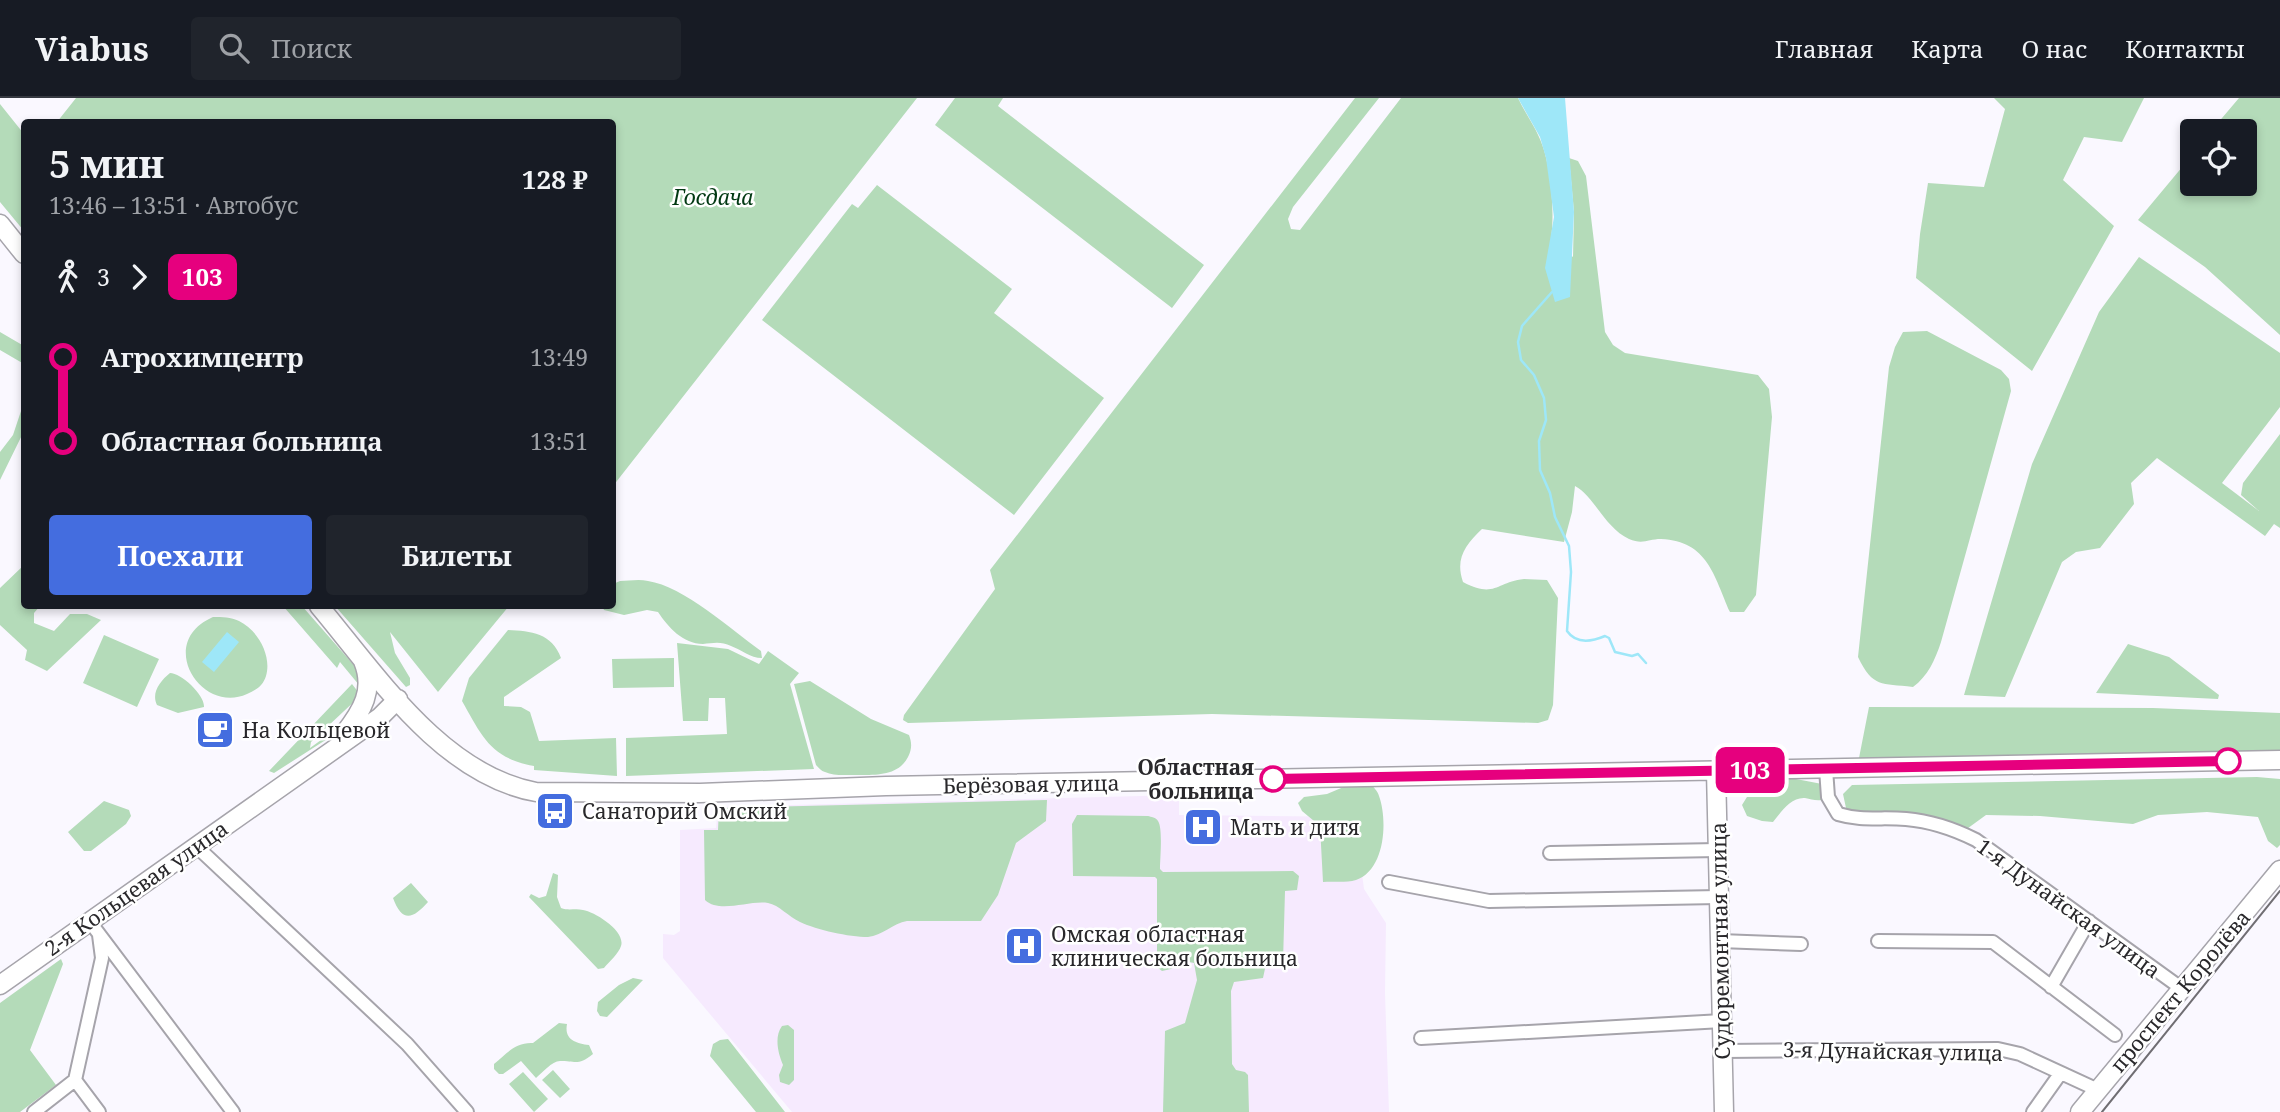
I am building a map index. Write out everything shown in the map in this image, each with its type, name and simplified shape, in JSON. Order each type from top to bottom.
[{"type":"main road","points":[[0,224],[21,250]]},
{"type":"main road","name":"Берёзовая улица","points":[[322,609],[431,736],[482,772],[517,788],[550,793],[700,793],[898,786],[2280,760]]},
{"type":"main road","points":[[344,734],[361,711],[368,689],[368,677],[360,655]]},
{"type":"main road","name":"2-я Кольцевая улица","points":[[271,792],[375,711],[398,699]]},
{"type":"main road","name":"2-я Кольцевая улица","points":[[0,985],[95,928],[196,846],[380,717],[398,699]]},
{"type":"main road","name":"Судоремонтная улица","points":[[1716,771],[1724,1112]]},
{"type":"main road","name":"проспект Королёва","points":[[2080,1112],[2280,870]]},
{"type":"street","name":"1-я Дунайская улица","points":[[1826,769],[1828,797],[1838,814],[1863,819],[1905,819],[1964,834],[1990,849],[2180,989]]},
{"type":"street","points":[[196,846],[407,1044],[467,1112]]},
{"type":"street","points":[[1549,853],[1718,850]]},
{"type":"street","points":[[1389,881],[1489,901],[1719,897]]},
{"type":"street","points":[[2051,987],[2089,921]]},
{"type":"street","points":[[34,1112],[75,1080],[102,958],[95,928]]},
{"type":"street","points":[[95,928],[233,1112]]},
{"type":"street","points":[[1720,941],[1801,944]]},
{"type":"street","points":[[1878,941],[1993,942],[2115,1035]]},
{"type":"street","points":[[1421,1038],[1722,1021]]},
{"type":"street","name":"3-я Дунайская улица","points":[[1723,1051],[1998,1049],[2020,1054],[2098,1090]]},
{"type":"street","points":[[2033,1112],[2060,1074]]},
{"type":"street","points":[[75,1080],[99,1112]]},
{"type":"shaded area","name":"Омская областная клиническая больница","points":[[1179,795],[1179,815],[1366,817],[1361,866],[1364,889],[1386,923],[1385,993],[1389,1112],[792,1112],[663,958],[663,934],[674,935],[680,931],[680,830],[716,828],[718,807]]},
{"type":"green space","name":"Госдача","points":[[76,98],[917,98],[616,482],[616,119],[59,119]]},
{"type":"green space","points":[[955,98],[1003,98],[998,106],[1204,265],[1172,308],[935,125]]},
{"type":"green space","points":[[1355,98],[1379,98],[1293,207],[1288,219],[1291,229],[1300,230],[1401,98],[1518,98],[1543,147],[1552,201],[1551,239],[1573,257],[1574,212],[1569,158],[1578,161],[1586,176],[1605,332],[1613,345],[1625,353],[1758,375],[1769,389],[1772,417],[1756,595],[1744,612],[1730,612],[1714,574],[1699,553],[1677,541],[1661,539],[1638,542],[1629,539],[1613,527],[1575,486],[1564,542],[1482,529],[1466,547],[1460,566],[1463,582],[1474,587],[1489,589],[1524,579],[1547,580],[1558,598],[1553,705],[1548,720],[1538,723],[1212,714],[908,723],[903,720],[995,589],[990,570]]},
{"type":"green space","points":[[1994,98],[2144,98],[2122,142],[2084,137],[2063,180],[2114,226],[2032,371],[1916,278],[1928,183],[1984,187],[2005,109]]},
{"type":"green space","points":[[2239,98],[2280,98],[2280,335],[2205,267],[2138,220],[2180,170],[2180,196],[2257,196],[2257,119],[2221,119]]},
{"type":"green space","points":[[0,104],[21,130],[21,227],[0,202]]},
{"type":"green space","points":[[877,185],[1012,289],[994,313],[1104,398],[1014,515],[762,320],[852,204],[858,208]]},
{"type":"green space","points":[[2139,257],[2280,353],[2280,407],[2222,483],[2259,511],[2241,495],[2243,483],[2280,434],[2280,528],[2274,524],[2265,536],[2157,458],[2131,483],[2134,504],[2100,548],[2076,552],[2062,562],[2005,697],[1964,695],[2032,464],[2099,312]]},
{"type":"green space","points":[[1927,331],[2001,370],[2009,379],[2011,391],[1941,642],[1930,667],[1913,687],[1879,682],[1868,674],[1858,657],[1889,367],[1903,332]]},
{"type":"green space","points":[[0,332],[21,344],[21,362],[0,350]]},
{"type":"green space","points":[[21,411],[21,437],[0,480],[0,452],[13,435]]},
{"type":"green space","points":[[21,568],[21,609],[37,609],[34,613],[34,623],[54,631],[70,614],[87,614],[101,620],[47,671],[25,660],[27,650],[0,625],[0,588]]},
{"type":"green space","points":[[648,581],[676,591],[707,610],[761,651],[762,658],[724,643],[703,644],[689,641],[671,629],[658,612],[647,610],[624,615],[604,610],[616,609],[616,583]]},
{"type":"green space","points":[[286,609],[305,609],[359,671],[364,691],[340,662],[337,668]]},
{"type":"green space","points":[[338,609],[507,609],[438,692],[390,632],[395,653],[410,678],[410,685],[406,687]]},
{"type":"green space","points":[[213,617],[239,621],[252,631],[262,644],[267,660],[266,676],[261,685],[247,694],[230,698],[214,694],[201,685],[191,673],[186,658],[187,643],[196,628]]},
{"type":"green space","points":[[508,630],[525,631],[546,638],[561,658],[504,697],[504,706],[521,707],[530,712],[539,741],[616,738],[617,776],[534,770],[534,766],[497,751],[482,735],[462,701],[469,678]]},
{"type":"green space","points":[[104,635],[159,659],[137,707],[83,683]]},
{"type":"green space","points":[[677,643],[728,649],[759,664],[768,651],[799,673],[790,684],[814,769],[626,776],[626,738],[727,734],[725,698],[709,698],[708,721],[683,721]]},
{"type":"green space","points":[[2128,644],[2169,657],[2219,695],[2218,699],[2096,693]]},
{"type":"green space","points":[[674,658],[674,687],[613,688],[612,659]]},
{"type":"green space","points":[[170,673],[192,686],[201,697],[204,707],[178,713],[157,705],[155,696],[158,688]]},
{"type":"green space","points":[[810,681],[871,719],[909,735],[911,749],[904,764],[877,775],[835,775],[820,769],[816,765],[794,684]]},
{"type":"green space","points":[[352,684],[359,697],[311,742],[310,748],[328,735],[360,703],[335,734],[274,773],[269,771]]},
{"type":"green space","points":[[1869,707],[2153,708],[2280,713],[2280,754],[1859,758]]},
{"type":"green space","points":[[2257,777],[2280,779],[2280,845],[2277,848],[2268,841],[2258,817],[2207,812],[2158,815],[2133,824],[2040,816],[1986,815],[1964,831],[1859,813],[1846,808],[1843,794],[1852,785]]},
{"type":"green space","points":[[1780,779],[1822,784],[1825,789],[1822,800],[1795,800],[1773,822],[1747,816],[1742,805],[1753,789],[1760,784]]},
{"type":"green space","points":[[1370,783],[1382,806],[1382,844],[1378,856],[1366,875],[1356,880],[1323,882],[1320,826],[1302,811],[1298,803],[1304,797]]},
{"type":"green space","points":[[1047,800],[1046,821],[1016,843],[998,895],[981,921],[907,921],[873,936],[860,937],[807,925],[768,903],[718,906],[705,900],[704,830],[718,830],[719,808]]},
{"type":"green space","points":[[104,801],[129,810],[131,816],[126,824],[91,851],[84,851],[68,832]]},
{"type":"green space","points":[[1077,815],[1148,816],[1156,819],[1160,825],[1160,869],[1163,872],[1293,871],[1299,876],[1297,890],[1285,891],[1283,962],[1266,964],[1263,978],[1234,982],[1231,991],[1232,1064],[1236,1070],[1248,1075],[1249,1112],[1163,1112],[1165,1031],[1185,1023],[1197,980],[1194,963],[1179,960],[1171,969],[1162,971],[1157,967],[1155,877],[1073,876],[1072,824]]},
{"type":"green space","points":[[553,873],[558,875],[557,897],[561,908],[595,914],[619,934],[620,949],[604,968],[598,969],[529,897],[531,894],[539,898],[546,896]]},
{"type":"green space","points":[[411,883],[428,902],[408,916],[400,912],[393,898]]},
{"type":"green space","points":[[61,959],[63,964],[30,1050],[56,1085],[20,1112],[0,1112],[0,1003]]},
{"type":"green space","points":[[633,978],[643,980],[607,1017],[600,1016],[597,1011],[598,1002],[619,985]]},
{"type":"green space","points":[[559,1023],[567,1024],[569,1037],[589,1045],[593,1054],[580,1061],[557,1062],[536,1078],[521,1061],[503,1074],[494,1069],[494,1064],[512,1049],[533,1043]]},
{"type":"green space","points":[[788,1025],[794,1030],[794,1080],[789,1085],[780,1082],[779,1075],[783,1065],[777,1040],[782,1026]]},
{"type":"green space","points":[[728,1039],[785,1112],[756,1112],[710,1056],[713,1044]]},
{"type":"green space","points":[[553,1070],[570,1089],[560,1098],[542,1080]]},
{"type":"green space","points":[[523,1072],[548,1099],[534,1112],[509,1084]]},
{"type":"water","points":[[1518,98],[1565,98],[1574,212],[1570,297],[1555,302],[1545,268],[1554,217],[1546,158],[1540,137]]},
{"type":"water","points":[[227,632],[239,642],[214,672],[202,662]]},
{"type":"waterway","points":[[1552,292],[1522,326],[1518,342],[1521,360],[1534,375],[1544,398],[1546,420],[1539,441],[1540,470],[1550,493],[1555,517],[1569,546],[1571,572],[1567,631],[1584,641],[1605,636],[1609,638],[1615,652],[1632,656],[1638,654],[1646,663]]},
{"type":"tram line","points":[[2102,1112],[2280,891]]},
{"type":"bus line","name":"103","points":[[1273,779],[2228,761]]},
{"type":"place","name":"На Кольцевой","points":[[215,730]]},
{"type":"place","name":"Областная больница","points":[[1273,779]]},
{"type":"place","name":"Санаторий Омский","points":[[555,811]]},
{"type":"place","name":"Мать и дитя","points":[[1203,827]]},
{"type":"place","name":"Омская областная клиническая больница","points":[[1024,946]]}]
